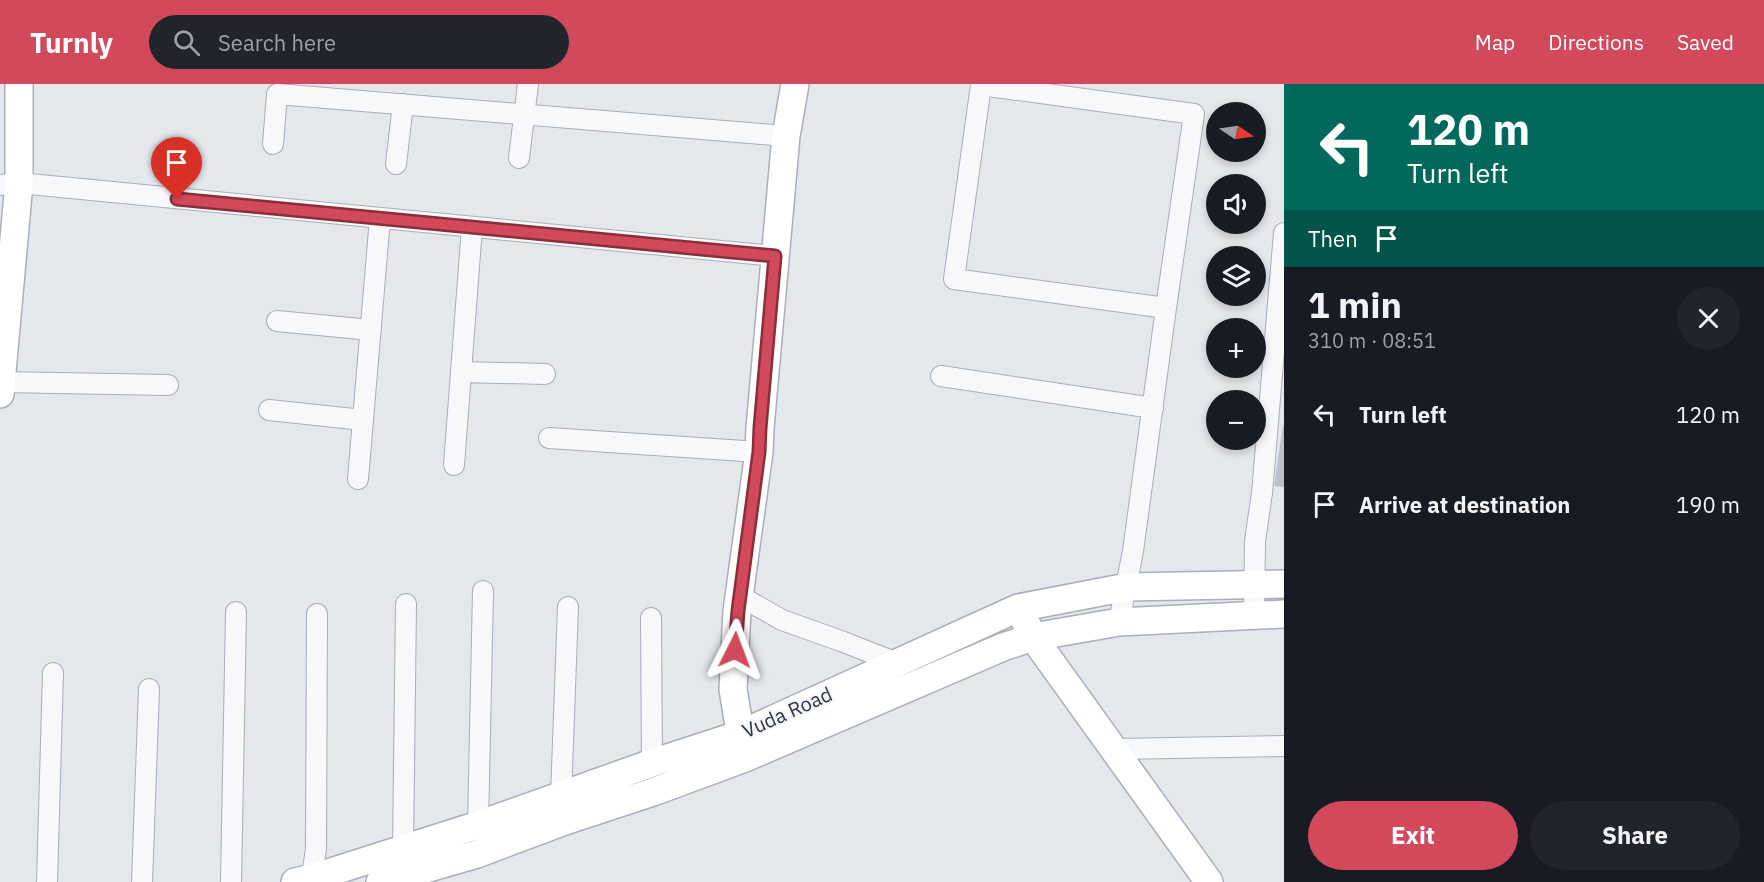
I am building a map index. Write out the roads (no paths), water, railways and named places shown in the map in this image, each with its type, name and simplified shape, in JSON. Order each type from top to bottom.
[{"type":"street","points":[[19,84],[10,184],[1,388],[168,385]]},
{"type":"street","points":[[519,158],[528,84]]},
{"type":"street","points":[[742,746],[734,689],[738,611],[759,452],[786,136],[795,84]]},
{"type":"street","points":[[1119,622],[1130,569],[1194,114],[981,85],[954,279],[1166,308]]},
{"type":"street","points":[[273,144],[277,94],[786,136]]},
{"type":"street","points":[[396,164],[403,104]]},
{"type":"street","points":[[10,184],[775,256]]},
{"type":"street","points":[[358,479],[380,218]]},
{"type":"street","points":[[454,465],[472,227]]},
{"type":"street","points":[[1254,615],[1256,541],[1278,381],[1284,233]]},
{"type":"street","points":[[277,321],[371,330]]},
{"type":"street","points":[[461,372],[545,374]]},
{"type":"street","points":[[940,376],[1153,408]]},
{"type":"street","points":[[269,410],[363,420]]},
{"type":"street","points":[[549,438],[759,452]]},
{"type":"street","name":"Vuda Road","points":[[380,882],[477,854],[652,792],[897,663],[1018,609],[1130,569],[1254,578],[1284,584]]},
{"type":"street","points":[[742,586],[782,620],[897,663]]},
{"type":"street","points":[[478,825],[483,591]]},
{"type":"street","points":[[403,849],[406,604]]},
{"type":"street","points":[[561,796],[568,607]]},
{"type":"street","points":[[1018,609],[1033,637],[1209,882]]},
{"type":"street","points":[[231,882],[236,612]]},
{"type":"street","points":[[306,881],[316,849],[317,614]]},
{"type":"street","name":"Vuda Road","points":[[306,881],[478,825],[652,763],[742,746],[1033,637],[1119,622],[1284,614]]},
{"type":"street","points":[[651,618],[652,763]]},
{"type":"street","points":[[47,882],[54,673]]},
{"type":"street","points":[[142,882],[149,689]]},
{"type":"street","points":[[1114,749],[1284,746]]}]
